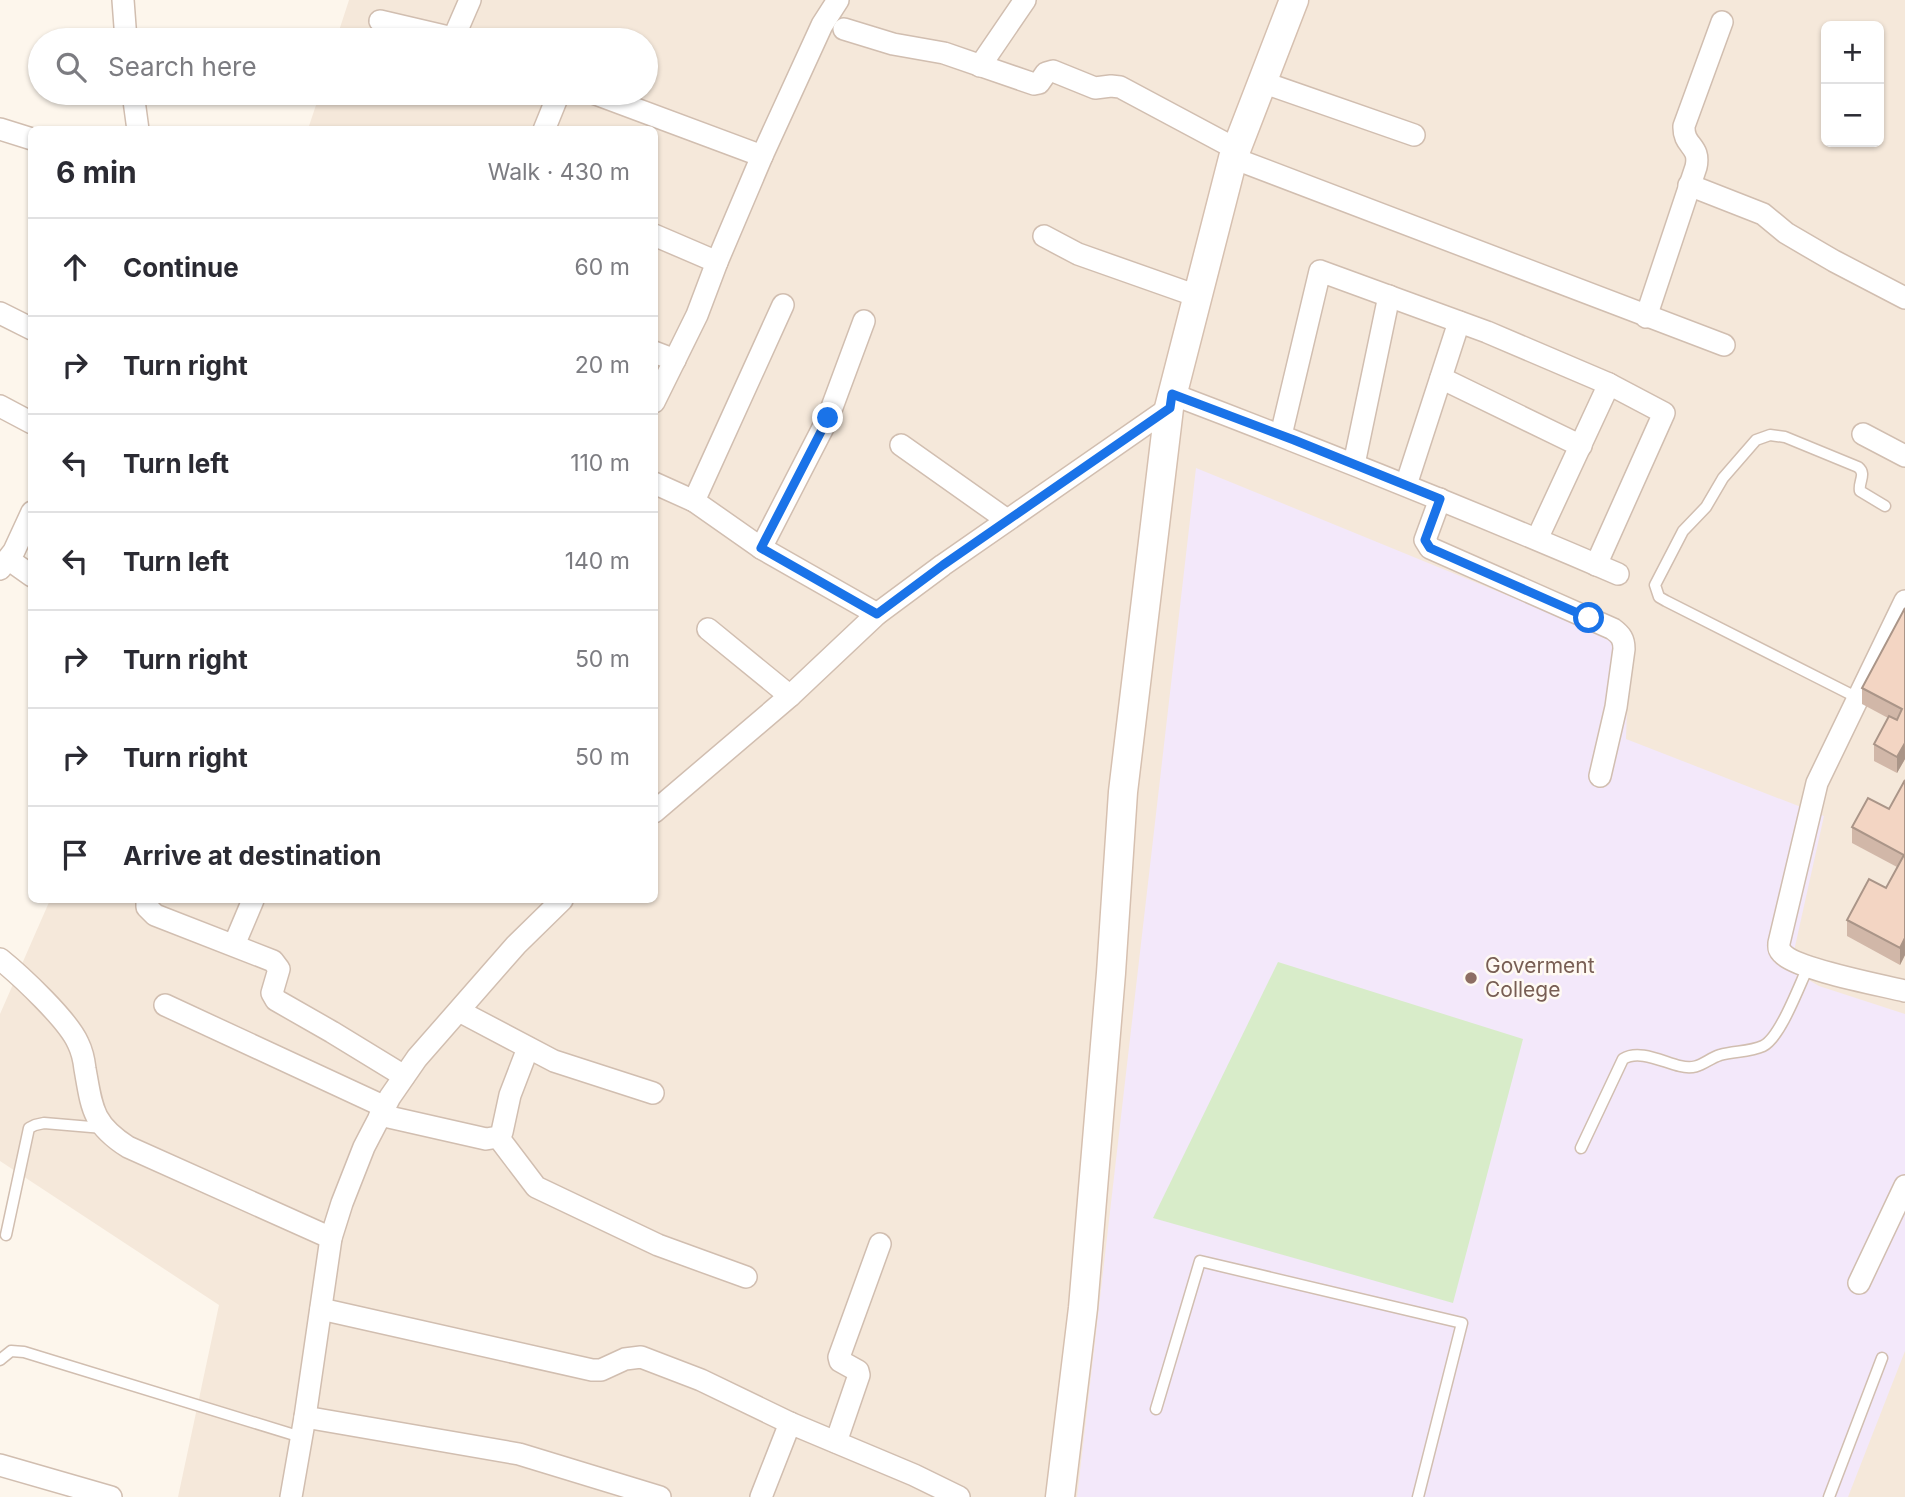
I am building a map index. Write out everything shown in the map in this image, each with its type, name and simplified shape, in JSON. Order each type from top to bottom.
[{"type":"street","points":[[123,0],[124,28]]},
{"type":"street","points":[[458,28],[470,0]]},
{"type":"street","points":[[658,394],[697,315],[762,156],[821,25],[838,0]]},
{"type":"street","points":[[980,66],[1025,0]]},
{"type":"street","points":[[1060,1497],[1083,1308],[1123,792],[1171,401],[1234,154],[1294,0]]},
{"type":"street","points":[[380,20],[411,28]]},
{"type":"street","points":[[1646,317],[1698,159],[1697,152],[1684,137],[1684,126],[1722,22]]},
{"type":"street","points":[[844,29],[881,41],[944,53],[1034,84],[1053,71],[1095,88],[1120,87],[1234,154],[1646,317],[1724,345]]},
{"type":"street","points":[[1262,82],[1414,135]]},
{"type":"street","points":[[135,105],[137,126]]},
{"type":"street","points":[[546,126],[554,105]]},
{"type":"street","points":[[625,105],[762,156]]},
{"type":"street","points":[[0,129],[28,138]]},
{"type":"street","points":[[1689,185],[1763,214],[1786,233],[1905,298]]},
{"type":"street","points":[[1044,236],[1077,254],[1198,296]]},
{"type":"street","points":[[658,237],[717,262]]},
{"type":"street","points":[[1281,435],[1320,271],[1459,322],[1609,384],[1664,413],[1596,565]]},
{"type":"street","points":[[1354,464],[1389,296]]},
{"type":"street","points":[[694,501],[783,305]]},
{"type":"street","points":[[0,313],[28,327]]},
{"type":"street","points":[[761,548],[828,418],[864,321]]},
{"type":"street","points":[[1406,485],[1459,322]]},
{"type":"street","points":[[658,354],[675,360]]},
{"type":"street","points":[[1441,378],[1581,446]]},
{"type":"street","points":[[1537,539],[1609,384]]},
{"type":"street","points":[[1171,401],[1281,435],[1618,574]]},
{"type":"street","points":[[658,809],[790,696],[877,614],[1171,401]]},
{"type":"street","points":[[0,406],[28,421]]},
{"type":"street","points":[[1863,434],[1905,456]]},
{"type":"street","points":[[901,445],[1007,520]]},
{"type":"street","points":[[658,485],[694,501],[761,548],[877,614]]},
{"type":"street","points":[[1440,499],[1425,540],[1430,548],[1613,629],[1624,641],[1616,707],[1600,776]]},
{"type":"street","points":[[28,521],[14,551],[4,564],[28,574]]},
{"type":"street","points":[[1905,601],[1817,783],[1779,943],[1783,956],[1808,967],[1905,991]]},
{"type":"street","points":[[708,629],[790,696]]},
{"type":"street","points":[[146,903],[155,915],[266,957],[276,964],[278,969],[272,993],[279,1003],[404,1076]]},
{"type":"street","points":[[233,945],[252,903]]},
{"type":"street","points":[[291,1497],[331,1238],[364,1147],[382,1111],[417,1058],[516,945],[559,903]]},
{"type":"street","points":[[0,959],[50,1008],[77,1040],[95,1115],[113,1138],[331,1238]]},
{"type":"street","points":[[165,1005],[382,1111],[486,1139],[498,1137],[502,1132],[510,1095],[528,1048]]},
{"type":"street","points":[[459,1010],[554,1061],[653,1093]]},
{"type":"street","points":[[498,1137],[536,1187],[658,1245],[746,1277]]},
{"type":"street","points":[[1859,1283],[1905,1186]]},
{"type":"street","points":[[836,1442],[859,1374],[840,1362],[839,1357],[880,1244]]},
{"type":"street","points":[[321,1309],[592,1370],[601,1370],[625,1359],[641,1357],[701,1380],[790,1423],[914,1475],[959,1497]]},
{"type":"street","points":[[761,1497],[790,1423]]},
{"type":"street","points":[[303,1427],[519,1454],[623,1492],[660,1497]]},
{"type":"street","points":[[0,1465],[111,1497]]},
{"type":"lane","points":[[1858,698],[1665,601],[1659,597],[1655,585],[1683,531],[1706,507],[1723,478],[1756,440],[1764,436],[1785,436],[1858,467],[1863,475],[1860,491],[1885,506]]},
{"type":"lane","points":[[1581,1148],[1623,1059],[1635,1055],[1684,1068],[1697,1067],[1729,1052],[1759,1048],[1768,1043],[1779,1029],[1808,967]]},
{"type":"lane","points":[[6,1235],[29,1128],[44,1123],[103,1128]]},
{"type":"lane","points":[[1156,1409],[1200,1262],[1462,1324],[1418,1497]]},
{"type":"lane","points":[[0,1360],[11,1351],[24,1352],[303,1427]]},
{"type":"lane","points":[[1829,1497],[1882,1358]]},
{"type":"shaded area","points":[[349,0],[1905,0],[1905,1497],[178,1497],[219,1305],[0,1161],[0,1014],[49,903],[658,903],[658,126],[309,126],[316,105],[658,105],[658,28],[340,28]]},
{"type":"shaded area","name":"Goverment College","points":[[1196,468],[1629,645],[1626,739],[1824,816],[1790,969],[1819,986],[1905,1014],[1905,1351],[1848,1497],[1077,1497]]},
{"type":"green space","points":[[1278,962],[1523,1039],[1453,1303],[1153,1218]]},
{"type":"building","points":[[1905,608],[1905,743],[1897,757],[1874,744],[1889,716],[1897,720],[1902,709],[1862,688]]},
{"type":"building","points":[[1905,780],[1905,938],[1900,948],[1847,920],[1869,879],[1886,888],[1904,855],[1852,827],[1868,798],[1889,809]]},
{"type":"place","name":"Goverment College","points":[[1471,978]]},
{"type":"route","points":[[828,418],[761,548],[877,614],[943,565],[1170,408],[1172,394],[1440,499],[1425,540],[1430,548],[1589,618]]}]
